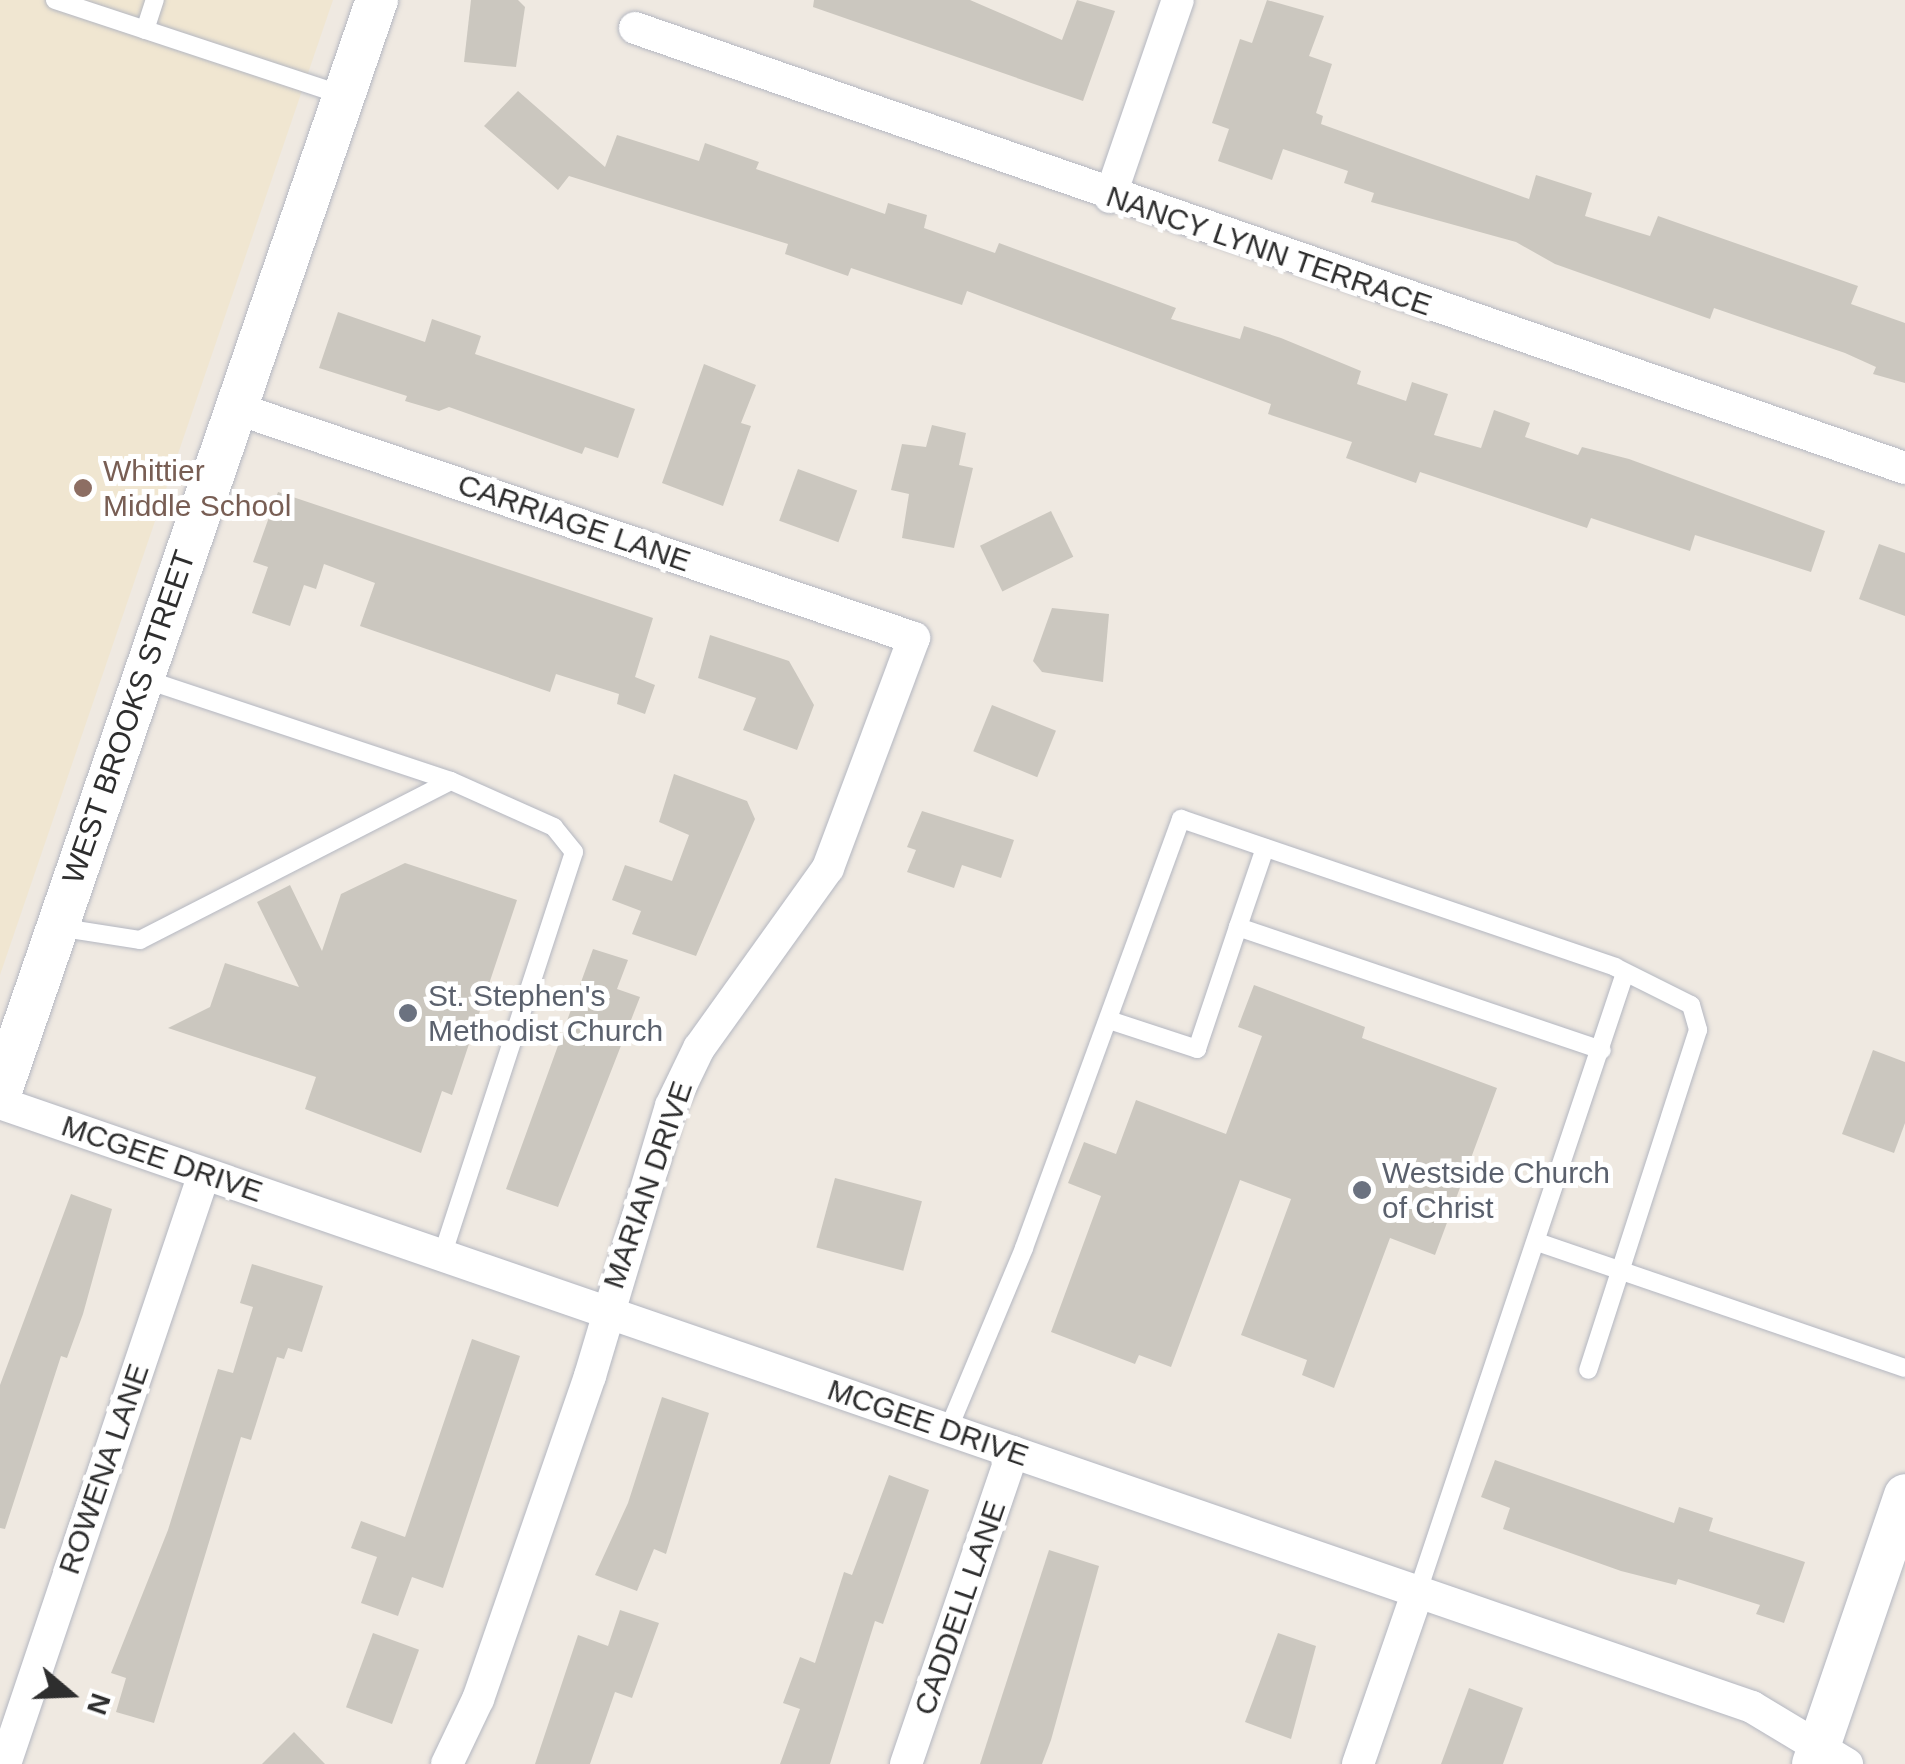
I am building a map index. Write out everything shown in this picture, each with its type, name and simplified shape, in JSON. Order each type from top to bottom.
[{"type":"street","name":"WEST BROOKS STREET","points":[[0,1094],[376,0]]},
{"type":"street","points":[[1110,198],[1178,0]]},
{"type":"street","name":"NANCY LYNN TERRACE","points":[[635,28],[1110,198],[1905,468]]},
{"type":"street","name":"CARRIAGE LANE","points":[[235,408],[914,638]]},
{"type":"street","name":"MARIAN DRIVE","points":[[448,1764],[478,1699],[684,1074],[828,868],[914,638]]},
{"type":"street","name":"MCGEE DRIVE","points":[[0,1104],[1752,1707],[1826,1758]]},
{"type":"street","name":"ROWENA LANE","points":[[5,1764],[204,1174]]},
{"type":"street","name":"CADDELL LANE","points":[[906,1764],[1014,1452]]},
{"type":"street","points":[[1826,1758],[1905,1496]]},
{"type":"street","points":[[1358,1764],[1418,1591]]},
{"type":"lane","points":[[56,0],[343,95]]},
{"type":"lane","points":[[146,30],[155,0]]},
{"type":"lane","points":[[142,678],[451,781],[554,826],[574,852],[442,1256]]},
{"type":"lane","points":[[57,927],[140,940],[451,781]]},
{"type":"lane","points":[[948,1430],[1109,1020],[1181,820],[1616,967],[1624,976],[1691,1006],[1698,1030],[1588,1370]]},
{"type":"lane","points":[[1109,1020],[1197,1049],[1265,848]]},
{"type":"lane","points":[[1238,927],[1602,1050]]},
{"type":"lane","points":[[1418,1591],[1624,976]]},
{"type":"lane","points":[[1537,1242],[1905,1368]]},
{"type":"shaded area","name":"Whittier Middle School","points":[[0,0],[333,0],[0,975]]},
{"type":"building","points":[[471,0],[518,0],[525,7],[516,67],[464,62]]},
{"type":"building","points":[[814,0],[970,0],[1062,40],[1077,0],[1115,11],[1083,101],[813,7]]},
{"type":"building","points":[[1267,0],[1324,16],[1309,56],[1332,64],[1316,113],[1323,116],[1321,124],[1529,199],[1536,175],[1592,193],[1585,216],[1650,236],[1658,216],[1858,286],[1851,304],[1905,323],[1905,383],[1873,374],[1876,367],[1845,353],[1714,308],[1710,319],[1555,264],[1516,242],[1371,202],[1374,193],[1344,183],[1348,171],[1283,149],[1272,180],[1218,161],[1229,129],[1212,123],[1240,39],[1252,43]]},
{"type":"building","points":[[518,91],[605,167],[617,135],[699,161],[705,143],[759,162],[756,169],[885,214],[888,203],[927,215],[924,228],[995,253],[999,243],[1176,308],[1171,319],[1240,339],[1244,326],[1281,338],[1361,371],[1357,384],[1406,401],[1412,382],[1448,394],[1434,435],[1481,448],[1494,410],[1530,423],[1525,437],[1578,455],[1582,447],[1629,459],[1825,531],[1811,572],[1695,535],[1690,551],[1591,518],[1587,528],[1420,472],[1416,483],[1346,458],[1352,442],[1268,414],[1271,404],[967,291],[962,305],[851,268],[848,276],[785,254],[788,244],[569,176],[558,190],[484,126]]},
{"type":"building","points":[[338,312],[425,342],[432,319],[481,336],[475,354],[635,409],[618,458],[585,447],[582,454],[449,407],[439,411],[405,401],[407,396],[319,368]]},
{"type":"building","points":[[704,364],[756,385],[741,423],[751,426],[723,506],[662,483]]},
{"type":"building","points":[[932,425],[966,433],[959,465],[973,468],[954,548],[902,538],[909,494],[891,490],[902,444],[926,447]]},
{"type":"building","points":[[798,469],[857,491],[838,542],[779,521]]},
{"type":"building","points":[[278,492],[653,618],[635,677],[655,685],[645,714],[617,704],[619,694],[556,674],[550,692],[360,626],[375,583],[324,564],[316,589],[304,585],[290,626],[252,613],[268,567],[253,562]]},
{"type":"building","points":[[1051,511],[1073,557],[1002,591],[980,546]]},
{"type":"building","points":[[1879,544],[1905,553],[1905,616],[1859,599]]},
{"type":"building","points":[[1052,608],[1109,614],[1103,682],[1042,672],[1033,661]]},
{"type":"building","points":[[710,635],[789,661],[814,705],[797,750],[743,730],[756,698],[698,678]]},
{"type":"building","points":[[992,705],[1056,731],[1037,777],[973,751]]},
{"type":"building","points":[[674,774],[747,801],[755,819],[696,956],[632,934],[641,911],[612,900],[625,865],[672,881],[689,835],[659,822]]},
{"type":"building","points":[[922,811],[1014,840],[1001,878],[962,865],[954,888],[907,872],[916,850],[907,847]]},
{"type":"building","name":"St. Stephen's Methodist Church","points":[[405,863],[517,900],[452,1095],[442,1091],[421,1153],[305,1109],[316,1077],[168,1028],[210,1007],[225,963],[299,987],[257,902],[290,885],[322,951],[341,894]]},
{"type":"building","points":[[593,949],[628,960],[617,989],[640,997],[558,1207],[506,1189]]},
{"type":"building","name":"Westside Church of Christ","points":[[1254,985],[1365,1027],[1362,1038],[1497,1088],[1435,1255],[1390,1238],[1334,1388],[1302,1375],[1307,1360],[1241,1335],[1291,1199],[1240,1180],[1171,1367],[1139,1355],[1135,1364],[1051,1332],[1101,1196],[1068,1183],[1084,1142],[1116,1154],[1136,1100],[1226,1134],[1262,1036],[1238,1027]]},
{"type":"building","points":[[1873,1050],[1905,1062],[1905,1123],[1894,1153],[1842,1134]]},
{"type":"building","points":[[835,1178],[922,1201],[903,1271],[816,1248]]},
{"type":"building","points":[[71,1194],[112,1209],[83,1314],[67,1358],[61,1356],[5,1529],[0,1528],[0,1385]]},
{"type":"building","points":[[252,1264],[323,1286],[302,1352],[288,1348],[284,1359],[277,1357],[251,1440],[241,1437],[154,1723],[116,1712],[126,1678],[111,1673],[168,1530],[218,1369],[233,1373],[253,1307],[240,1303]]},
{"type":"building","points":[[472,1339],[520,1356],[443,1588],[412,1577],[398,1616],[361,1603],[377,1557],[351,1548],[361,1521],[405,1537]]},
{"type":"building","points":[[662,1397],[709,1413],[666,1554],[654,1549],[637,1591],[595,1575],[628,1503]]},
{"type":"building","points":[[1495,1460],[1674,1523],[1679,1507],[1713,1518],[1709,1531],[1805,1562],[1784,1623],[1756,1614],[1760,1605],[1678,1579],[1676,1585],[1621,1571],[1503,1529],[1510,1508],[1481,1497]]},
{"type":"building","points":[[889,1475],[929,1490],[883,1624],[875,1621],[830,1764],[780,1764],[800,1709],[783,1703],[800,1657],[815,1663],[844,1572],[852,1575]]},
{"type":"building","points":[[1049,1550],[1099,1566],[1051,1740],[1042,1764],[980,1764]]},
{"type":"building","points":[[620,1610],[659,1623],[632,1698],[615,1692],[590,1764],[535,1764],[578,1635],[608,1646]]},
{"type":"building","points":[[373,1633],[419,1650],[392,1724],[346,1707]]},
{"type":"building","points":[[1278,1633],[1316,1646],[1291,1739],[1245,1722]]},
{"type":"building","points":[[1469,1688],[1523,1708],[1503,1764],[1441,1764]]},
{"type":"building","points":[[294,1732],[325,1764],[262,1764]]},
{"type":"place","name":"Whittier Middle School","points":[[83,488]]},
{"type":"place","name":"St. Stephen's Methodist Church","points":[[408,1013]]},
{"type":"place","name":"Westside Church of Christ","points":[[1362,1190]]}]
